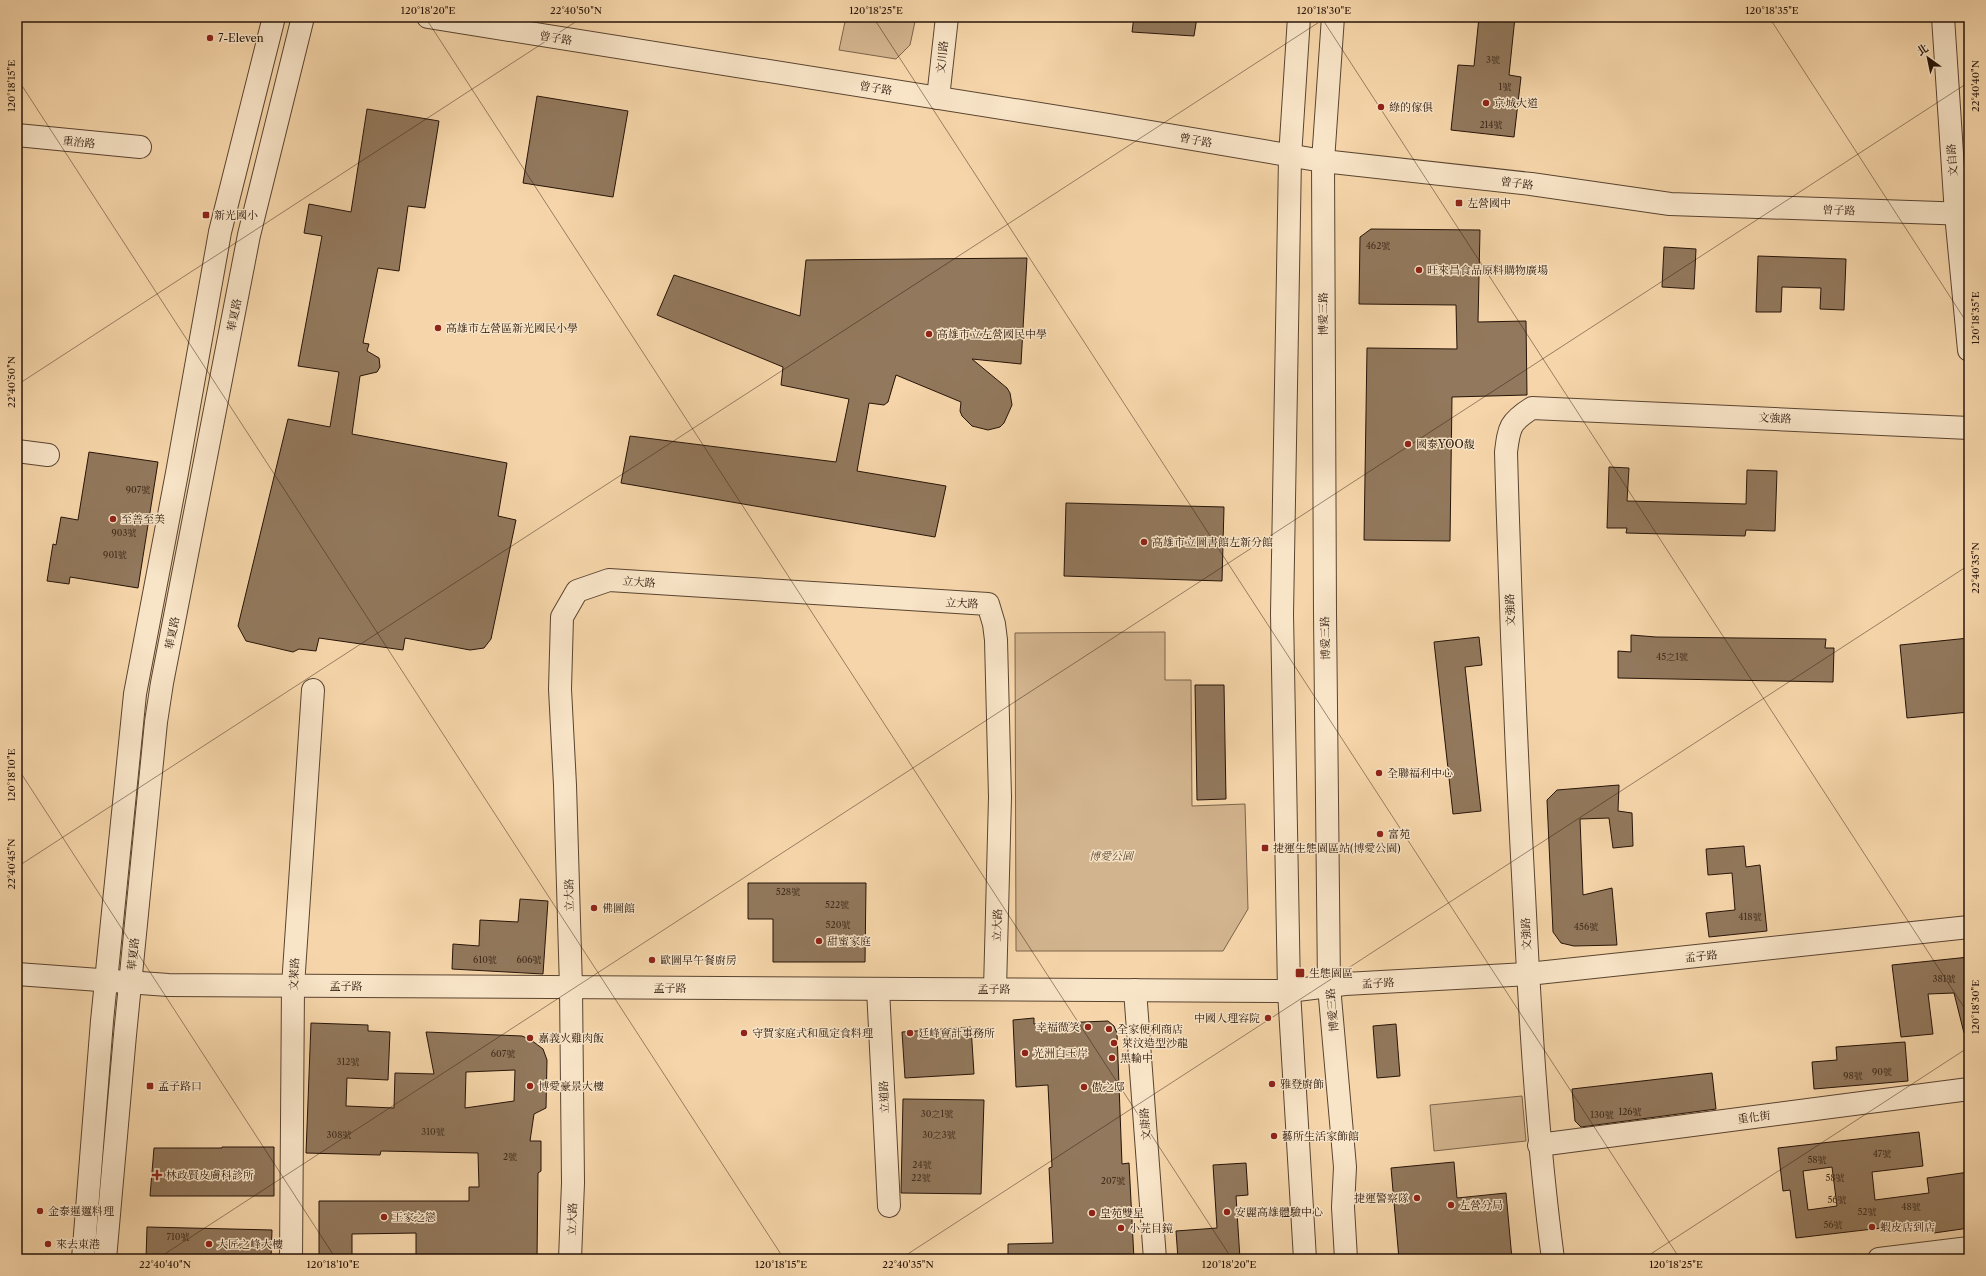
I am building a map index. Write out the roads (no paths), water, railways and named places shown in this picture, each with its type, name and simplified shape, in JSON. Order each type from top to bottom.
[{"type":"street","points":[[83,1259],[106,982],[134,694],[194,379],[220,232],[274,17]]},
{"type":"street","name":"華夏路","points":[[105,1259],[130,983],[156,722],[162,683],[249,235],[303,17]]},
{"type":"street","name":"曾子路","points":[[428,17],[506,24],[1323,162],[1531,184],[1670,204],[1962,214]]},
{"type":"street","name":"文川路","points":[[938,98],[947,17]]},
{"type":"street","points":[[1299,17],[1290,157],[1282,614],[1289,990],[1305,1259]]},
{"type":"street","name":"博愛三路","points":[[1333,17],[1323,162],[1324,613],[1329,986],[1345,1167],[1343,1208],[1346,1259]]},
{"type":"street","name":"文自路","points":[[1943,17],[1962,214],[1969,350]]},
{"type":"street","name":"重治路","points":[[17,135],[140,147]]},
{"type":"street","points":[[194,379],[221,384]]},
{"type":"street","name":"文強路","points":[[1552,1259],[1539,1145],[1528,974],[1510,613],[1506,452],[1509,429],[1518,416],[1532,408],[1969,428]]},
{"type":"street","points":[[17,451],[48,455]]},
{"type":"street","name":"立大路","points":[[570,1259],[573,1183],[571,987],[566,807],[560,689],[562,617],[577,591],[609,580],[988,604],[994,624],[996,640],[1000,797],[995,989]]},
{"type":"street","name":"文萊路","points":[[291,1259],[292,986],[313,690]]},
{"type":"street","name":"孟子路","points":[[17,974],[106,982],[168,985],[1289,990],[1329,986],[1528,974],[1969,927]]},
{"type":"street","name":"立道路","points":[[878,989],[889,1206]]},
{"type":"street","name":"文康路","points":[[1135,990],[1155,1259]]},
{"type":"street","name":"重化街","points":[[1539,1145],[1969,1089]]},
{"type":"street","points":[[1879,1259],[1969,1248]]},
{"type":"place","name":"7-Eleven","points":[[210,38]]},
{"type":"place","name":"京城大道","points":[[1486,103]]},
{"type":"place","name":"綠的傢俱","points":[[1381,107]]},
{"type":"place","name":"左營國中","points":[[1459,203]]},
{"type":"place","name":"新光國小","points":[[206,215]]},
{"type":"place","name":"旺來昌食品原料購物廣場","points":[[1419,270]]},
{"type":"place","name":"高雄市左營區新光國民小學","points":[[438,328]]},
{"type":"place","name":"高雄市立左營國民中學","points":[[929,334]]},
{"type":"place","name":"國泰YOO馥","points":[[1408,444]]},
{"type":"place","name":"至善至美","points":[[113,519]]},
{"type":"place","name":"高雄市立圖書館左新分館","points":[[1144,542]]},
{"type":"place","name":"全聯福利中心","points":[[1379,773]]},
{"type":"place","name":"富苑","points":[[1380,834]]},
{"type":"place","name":"捷運生態園區站(博愛公園)","points":[[1265,848]]},
{"type":"place","name":"佛圖館","points":[[594,908]]},
{"type":"place","name":"甜蜜家庭","points":[[819,941]]},
{"type":"place","name":"歐圖早午餐廚房","points":[[652,960]]},
{"type":"place","name":"生態園區","points":[[1300,973]]},
{"type":"place","name":"中國人理容院","points":[[1268,1018]]},
{"type":"place","name":"幸福微笑","points":[[1088,1027]]},
{"type":"place","name":"全家便利商店","points":[[1109,1029]]},
{"type":"place","name":"守賀家庭式和風定食料理","points":[[744,1033]]},
{"type":"place","name":"廷峰會計事務所","points":[[910,1033]]},
{"type":"place","name":"嘉義火雞肉飯","points":[[530,1038]]},
{"type":"place","name":"萊汶造型沙龍","points":[[1114,1043]]},
{"type":"place","name":"光洲白玉岸","points":[[1025,1053]]},
{"type":"place","name":"黑輪中","points":[[1112,1058]]},
{"type":"place","name":"雅登廚飾","points":[[1272,1084]]},
{"type":"place","name":"孟子路口","points":[[150,1086]]},
{"type":"place","name":"博愛豪景大樓","points":[[530,1086]]},
{"type":"place","name":"傲之邸","points":[[1084,1087]]},
{"type":"place","name":"藝所生活家飾館","points":[[1274,1136]]},
{"type":"place","name":"林政賢皮膚科診所","points":[[157,1175]]},
{"type":"place","name":"捷運警察隊","points":[[1417,1198]]},
{"type":"place","name":"左營分局","points":[[1451,1205]]},
{"type":"place","name":"金泰暹邏料理","points":[[40,1211]]},
{"type":"place","name":"安麗高雄體驗中心","points":[[1227,1212]]},
{"type":"place","name":"皇苑雙星","points":[[1092,1213]]},
{"type":"place","name":"王家之戀","points":[[384,1217]]},
{"type":"place","name":"蝦皮店到店","points":[[1872,1227]]},
{"type":"place","name":"小芫目鏡","points":[[1121,1228]]},
{"type":"place","name":"來去東港","points":[[48,1244]]},
{"type":"place","name":"大匠之峰大樓","points":[[209,1244]]},
{"type":"park label","name":"博愛公園","points":[[1111,856]]}]
